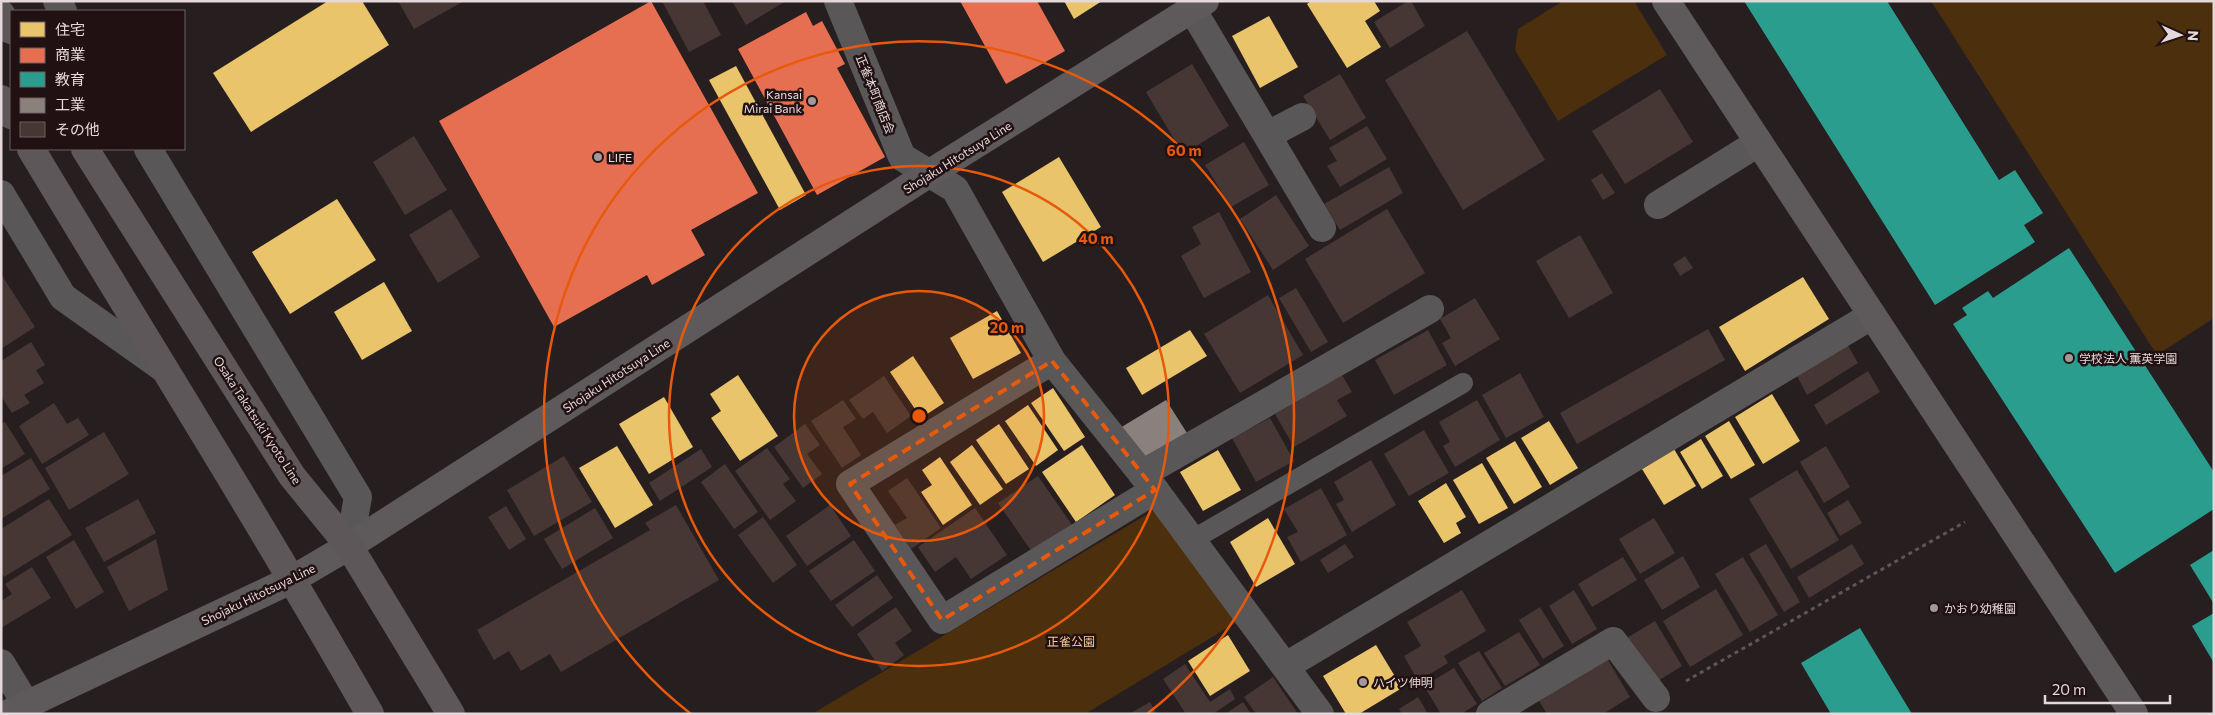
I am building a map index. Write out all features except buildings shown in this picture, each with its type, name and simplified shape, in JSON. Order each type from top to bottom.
[{"type":"main road","points":[[1666,1],[1870,316],[2134,714]]},
{"type":"main road","name":"Shojaku Hitotsuya Line","points":[[16,709],[293,579],[349,546],[930,173],[1199,5]]},
{"type":"main road","points":[[1,14],[10,28]]},
{"type":"main road","points":[[1,99],[10,113]]},
{"type":"main road","points":[[32,150],[293,579],[370,714]]},
{"type":"main road","name":"Osaka Takatsuki Kyoto Line","points":[[86,150],[292,476],[349,546],[451,714]]},
{"type":"street","name":"正雀本町商店会","points":[[838,1],[902,158],[930,173],[955,190],[1052,361],[1148,482],[1320,714]]},
{"type":"street","points":[[1199,5],[1268,135],[1322,228]]},
{"type":"street","points":[[1268,135],[1302,116]]},
{"type":"street","points":[[1658,205],[1758,143]]},
{"type":"street","points":[[149,150],[358,497],[349,546]]},
{"type":"street","points":[[1,194],[63,297],[163,368]]},
{"type":"street","points":[[1052,361],[850,484],[942,620],[1148,482],[1430,309]]},
{"type":"street","points":[[1286,666],[1870,316]]},
{"type":"street","points":[[1490,714],[1612,641],[1656,698]]},
{"type":"street","points":[[1,664],[16,709]]},
{"type":"lane","points":[[1192,540],[1463,383]]},
{"type":"path","points":[[1656,698],[1967,520]]},
{"type":"highlighted area","points":[[1052,361],[1155,490],[942,620],[850,484]]},
{"type":"green space","points":[[1563,1],[1634,1],[1667,55],[1558,121],[1515,50],[1518,29]]},
{"type":"green space","points":[[1931,1],[2214,1],[2214,318],[2157,355]]},
{"type":"green space","name":"正雀公園","points":[[1156,509],[1237,622],[1085,714],[812,714]]},
{"type":"place","name":"Kansai Mirai Bank","points":[[812,101]]},
{"type":"place","name":"LIFE","points":[[598,157]]},
{"type":"place","name":"学校法人 薫英学園","points":[[2069,358]]},
{"type":"place","name":"かおり幼稚園","points":[[1934,608]]},
{"type":"place","name":"ハイツ伸明","points":[[1363,682]]}]
